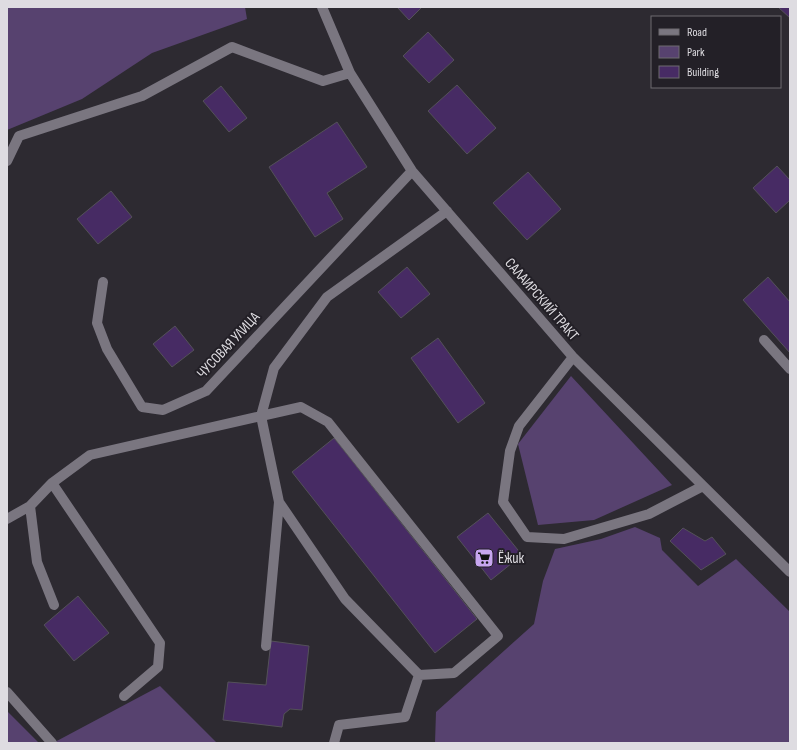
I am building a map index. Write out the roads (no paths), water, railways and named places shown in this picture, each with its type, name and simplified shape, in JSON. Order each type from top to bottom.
[{"type":"street","name":"САЛАИРСКИЙ ТРАКТ","points":[[322,7],[350,73],[412,171],[573,357],[790,572]]},
{"type":"street","points":[[7,161],[19,136],[142,96],[232,47],[323,81],[350,73]]},
{"type":"street","name":"ЧУСОВАЯ УЛИЦА","points":[[103,282],[97,323],[107,349],[142,407],[163,410],[206,391],[412,171]]},
{"type":"street","points":[[266,646],[279,502],[261,416],[274,368],[327,297],[447,211]]},
{"type":"street","points":[[764,340],[790,369]]},
{"type":"street","points":[[573,357],[519,426],[510,451],[503,502],[527,537],[564,539],[649,514],[703,486]]},
{"type":"street","points":[[7,526],[10,518],[30,506],[52,483],[90,455],[301,408],[328,422],[498,636],[454,673],[419,675],[346,599],[279,502]]},
{"type":"street","points":[[52,483],[160,643],[158,667],[124,696]]},
{"type":"street","points":[[30,506],[37,562],[54,605]]},
{"type":"street","points":[[334,743],[339,725],[405,717],[419,675]]},
{"type":"street","points":[[7,692],[52,743]]},
{"type":"place","name":"Ёжик","points":[[484,558]]}]
